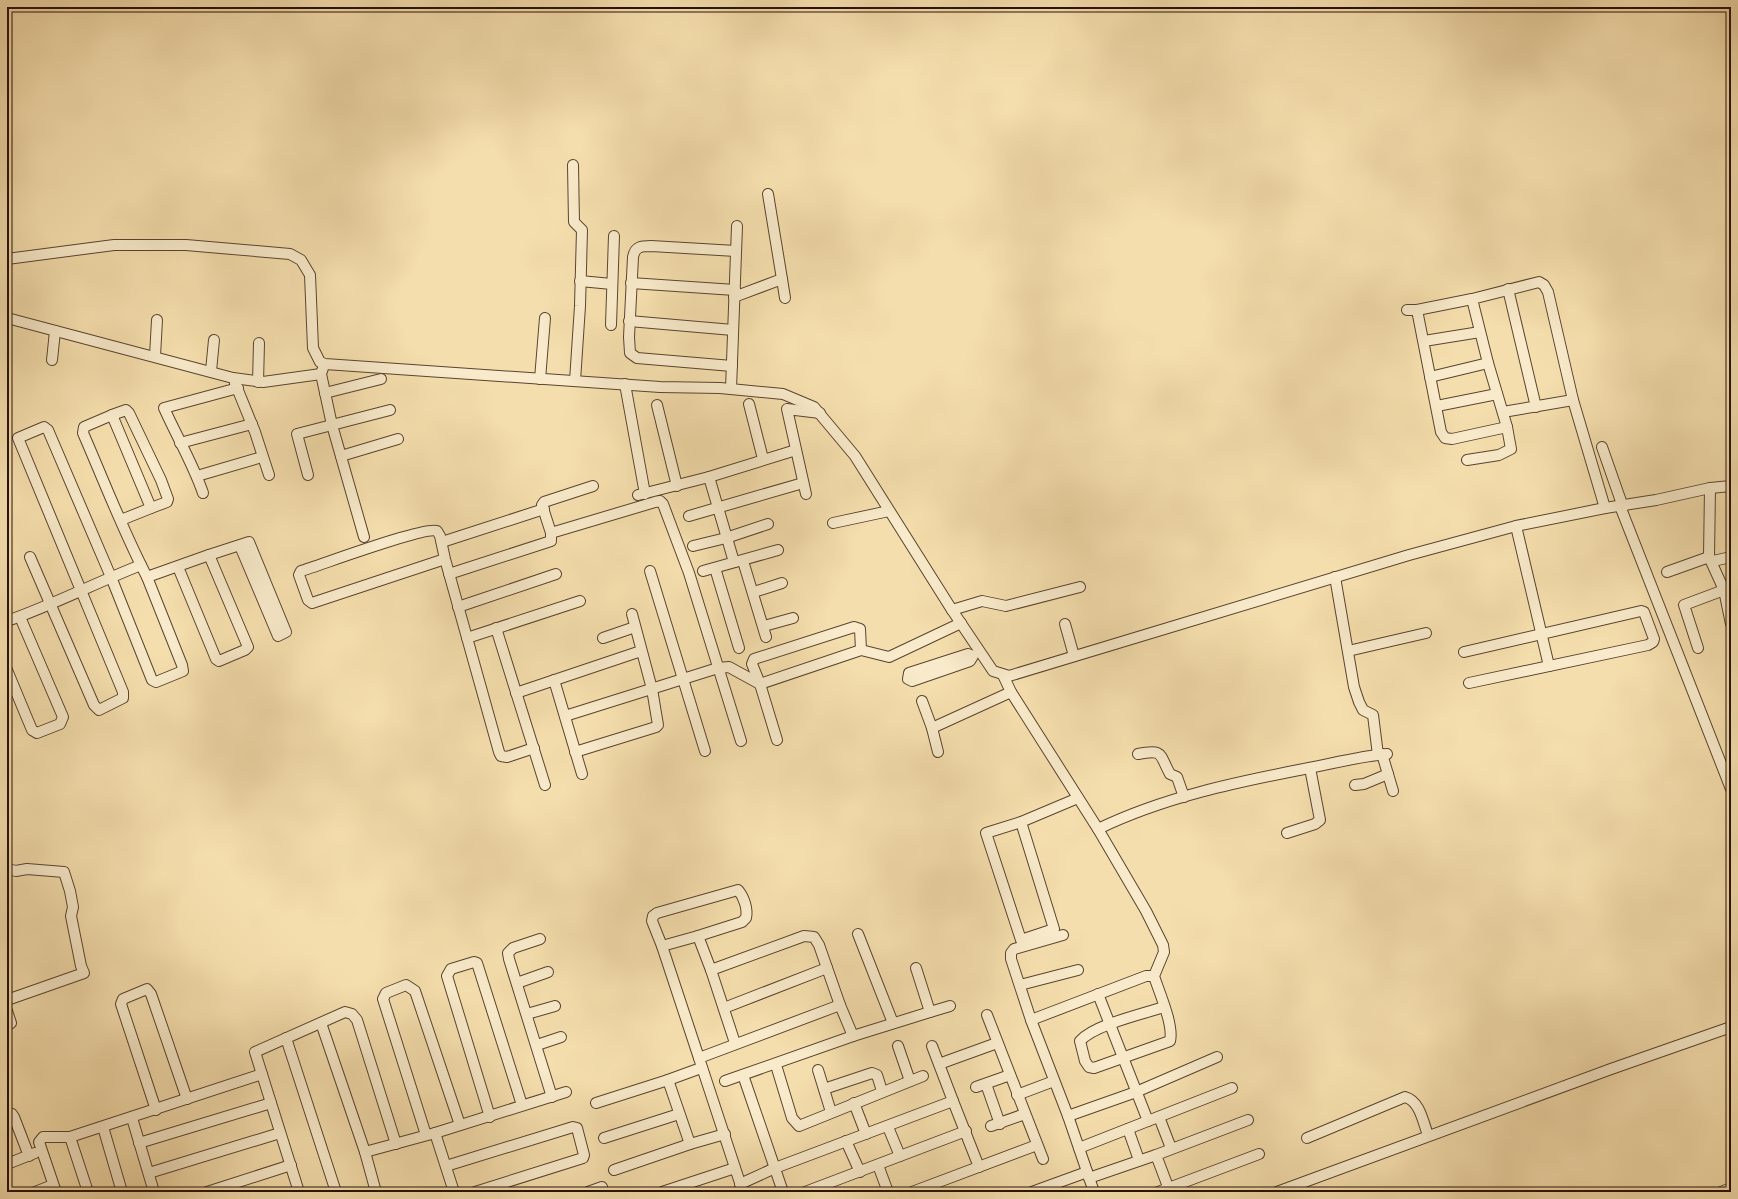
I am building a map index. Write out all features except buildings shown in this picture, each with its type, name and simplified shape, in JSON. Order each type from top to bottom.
[{"type":"street","points":[[573,165],[574,222],[582,230],[575,381]]},
{"type":"street","points":[[768,194],[785,298]]},
{"type":"street","points":[[731,389],[737,226]]},
{"type":"street","points":[[611,325],[614,236]]},
{"type":"street","points":[[7,259],[114,245],[186,245],[290,254],[301,260],[310,275],[313,348],[323,369],[325,393],[332,425],[364,537]]},
{"type":"street","points":[[732,366],[637,358],[630,353],[628,348],[633,257],[636,249],[639,247],[736,251]]},
{"type":"street","points":[[631,283],[734,294],[782,279]]},
{"type":"street","points":[[580,281],[612,284]]},
{"type":"street","points":[[1507,427],[1452,439],[1445,438],[1441,432],[1424,341],[1412,310],[1472,299],[1539,282],[1544,285],[1548,292],[1573,400],[1605,508]]},
{"type":"street","points":[[1508,289],[1536,407]]},
{"type":"street","points":[[1467,460],[1499,455],[1511,449],[1507,427],[1488,363],[1472,299]]},
{"type":"street","points":[[7,318],[155,356],[233,378],[258,382],[323,369],[540,379],[660,387],[731,389],[783,394],[814,407],[855,456],[961,623],[977,655],[993,672],[1008,676],[1023,673],[1074,656],[1409,555],[1516,526],[1710,488],[1731,486]]},
{"type":"street","points":[[540,379],[545,318]]},
{"type":"street","points":[[155,356],[158,320]]},
{"type":"street","points":[[630,321],[733,330]]},
{"type":"street","points":[[52,360],[55,331]]},
{"type":"street","points":[[1424,341],[1480,332]]},
{"type":"street","points":[[211,372],[214,340]]},
{"type":"street","points":[[258,382],[259,343]]},
{"type":"street","points":[[1430,377],[1488,363]]},
{"type":"street","points":[[233,378],[252,424],[269,475]]},
{"type":"street","points":[[325,393],[381,378]]},
{"type":"street","points":[[625,384],[642,495],[709,477],[796,450]]},
{"type":"street","points":[[203,492],[197,476],[164,408],[238,388]]},
{"type":"street","points":[[1437,406],[1497,394]]},
{"type":"street","points":[[1503,412],[1573,400]]},
{"type":"street","points":[[749,404],[763,459]]},
{"type":"street","points":[[657,405],[677,486]]},
{"type":"street","points":[[806,494],[787,409],[820,413]]},
{"type":"street","points":[[30,557],[94,705],[99,710],[123,698],[123,692],[18,441],[20,436],[47,427],[111,577],[152,680],[156,682],[183,671],[147,577],[121,520],[83,429],[84,427],[126,410],[129,413],[161,480],[168,499],[167,502],[121,520]]},
{"type":"street","points":[[308,475],[297,434],[390,410]]},
{"type":"street","points":[[112,415],[151,508]]},
{"type":"street","points":[[180,443],[252,424]]},
{"type":"street","points":[[341,456],[398,439]]},
{"type":"street","points":[[1602,447],[1621,506],[1731,789]]},
{"type":"street","points":[[197,476],[262,457]]},
{"type":"street","points":[[709,477],[726,538],[754,592],[766,637]]},
{"type":"street","points":[[689,516],[803,483]]},
{"type":"street","points":[[449,574],[551,541],[551,533],[542,505],[544,502],[593,486]]},
{"type":"street","points":[[1710,488],[1710,558],[1724,590],[1731,624]]},
{"type":"street","points":[[551,533],[660,501],[663,504],[688,573],[741,741]]},
{"type":"street","points":[[442,542],[544,509]]},
{"type":"street","points":[[833,523],[889,511]]},
{"type":"street","points":[[693,546],[726,538],[768,524]]},
{"type":"street","points":[[1516,526],[1549,666]]},
{"type":"street","points":[[445,559],[312,603],[308,600],[299,575],[301,571],[427,531],[437,531],[442,542],[449,574],[501,756],[507,757],[534,748]]},
{"type":"street","points":[[147,577],[249,542],[286,632],[278,636],[240,546]]},
{"type":"street","points":[[703,571],[778,550]]},
{"type":"street","points":[[178,567],[216,659],[219,661],[245,650],[248,647],[209,555]]},
{"type":"street","points":[[1667,572],[1710,558],[1714,561],[1731,557]]},
{"type":"street","points":[[7,621],[50,605],[80,590],[141,565]]},
{"type":"street","points":[[715,568],[739,648]]},
{"type":"street","points":[[650,571],[705,750]]},
{"type":"street","points":[[458,606],[556,574]]},
{"type":"street","points":[[1335,577],[1354,687],[1363,710],[1373,715],[1382,754],[1393,791]]},
{"type":"street","points":[[754,592],[782,583]]},
{"type":"street","points":[[952,610],[982,601],[1006,606],[1080,587]]},
{"type":"street","points":[[1698,648],[1684,605],[1724,590]]},
{"type":"street","points":[[467,638],[580,601]]},
{"type":"street","points":[[1464,652],[1641,611],[1644,612],[1648,620],[1654,639],[1650,644],[1469,683]]},
{"type":"street","points":[[575,752],[656,727],[659,720],[632,614]]},
{"type":"street","points":[[7,670],[32,730],[37,733],[60,724],[63,718],[20,617]]},
{"type":"street","points":[[764,626],[793,618]]},
{"type":"street","points":[[565,716],[682,678],[718,668],[729,667],[760,684],[861,650],[889,657],[961,623]]},
{"type":"street","points":[[1065,624],[1074,656]]},
{"type":"street","points":[[603,638],[635,627]]},
{"type":"street","points":[[776,740],[760,684],[752,664],[754,659],[854,627],[860,629],[861,650]]},
{"type":"street","points":[[496,628],[545,785]]},
{"type":"street","points":[[1348,651],[1426,633]]},
{"type":"street","points":[[516,693],[641,651]]},
{"type":"street","points":[[968,654],[977,655],[970,661],[912,681],[908,678],[910,673],[968,654]]},
{"type":"street","points":[[1003,675],[1011,692],[1098,829],[1146,911],[1163,945],[1164,952],[1154,976],[1164,1007],[1172,1035],[1170,1041],[1094,1068],[1089,1067],[1085,1061],[1080,1041],[1083,1037],[1109,1024],[1164,1007]]},
{"type":"street","points":[[554,680],[582,774]]},
{"type":"street","points":[[932,728],[1011,692]]},
{"type":"street","points":[[922,701],[932,728],[938,752]]},
{"type":"street","points":[[1138,754],[1151,751],[1162,754],[1170,774],[1177,777],[1184,797]]},
{"type":"street","points":[[1098,829],[1153,805],[1268,776],[1382,754]]},
{"type":"street","points":[[1287,833],[1315,824],[1320,820],[1310,768]]},
{"type":"street","points":[[1355,786],[1388,774]]},
{"type":"street","points":[[1020,822],[1054,929],[1021,940],[986,833],[1020,822],[1078,798]]},
{"type":"street","points":[[7,869],[16,871],[27,869],[64,872],[70,891],[73,907],[71,916],[81,966],[84,973],[7,1000]]},
{"type":"street","points":[[662,946],[742,922],[746,918],[747,913],[741,894],[738,890],[657,913],[653,916],[652,921],[662,946],[701,1068],[725,1134],[741,1188],[775,1168],[888,1127],[953,1101]]},
{"type":"street","points":[[858,934],[893,1023]]},
{"type":"street","points":[[1062,935],[1014,949],[1011,953],[1011,959],[1031,1020],[1068,1116],[1094,1192]]},
{"type":"street","points":[[698,936],[735,1043]]},
{"type":"street","points":[[711,970],[804,936],[814,937],[819,945],[826,968],[853,1036]]},
{"type":"street","points":[[540,939],[513,948],[508,953],[552,1097]]},
{"type":"street","points":[[490,1117],[447,976],[451,969],[474,962],[477,963],[522,1105]]},
{"type":"street","points":[[724,1008],[826,968]]},
{"type":"street","points":[[916,968],[930,1012]]},
{"type":"street","points":[[1020,985],[1078,970]]},
{"type":"street","points":[[517,983],[548,972]]},
{"type":"street","points":[[1031,1020],[1146,976],[1154,976]]},
{"type":"street","points":[[454,1192],[446,1166],[431,1134],[383,999],[386,993],[406,985],[415,991],[460,1125]]},
{"type":"street","points":[[156,1110],[121,1004],[123,999],[147,989],[187,1099]]},
{"type":"street","points":[[1098,994],[1122,1059],[1148,1121]]},
{"type":"street","points":[[699,1058],[735,1043],[840,1005]]},
{"type":"street","points":[[527,1014],[555,1006]]},
{"type":"street","points":[[724,1082],[776,1065],[853,1036],[950,1006]]},
{"type":"street","points":[[7,1011],[11,1023],[7,1026]]},
{"type":"street","points":[[299,1192],[255,1052],[345,1012],[352,1014],[357,1020],[396,1144]]},
{"type":"street","points":[[986,1015],[1043,1159]]},
{"type":"street","points":[[321,1023],[365,1152],[376,1192]]},
{"type":"street","points":[[1277,1192],[1297,1188],[1428,1136],[1731,1027]]},
{"type":"street","points":[[537,1045],[561,1037]]},
{"type":"street","points":[[286,1038],[336,1192]]},
{"type":"street","points":[[940,1064],[997,1043]]},
{"type":"street","points":[[898,1046],[910,1080]]},
{"type":"street","points":[[932,1046],[979,1167]]},
{"type":"street","points":[[1068,1116],[1136,1092],[1217,1057]]},
{"type":"street","points":[[776,1065],[796,1125],[803,1125],[882,1091],[923,1076]]},
{"type":"street","points":[[596,1103],[701,1068]]},
{"type":"street","points":[[818,1070],[831,1112]]},
{"type":"street","points":[[824,1089],[872,1072],[876,1075],[882,1091]]},
{"type":"street","points":[[35,1192],[54,1189],[41,1151],[39,1142],[42,1138],[70,1137],[132,1118],[262,1074]]},
{"type":"street","points":[[743,1075],[783,1192]]},
{"type":"street","points":[[976,1087],[1010,1075]]},
{"type":"street","points":[[668,1080],[678,1114],[690,1144]]},
{"type":"street","points":[[1017,1094],[1054,1081]]},
{"type":"street","points":[[986,1084],[996,1125],[1025,1114]]},
{"type":"street","points":[[1079,1148],[1232,1088]]},
{"type":"street","points":[[365,1152],[490,1117],[522,1105],[566,1092]]},
{"type":"street","points":[[1307,1138],[1405,1097],[1412,1099],[1416,1103],[1428,1136]]},
{"type":"street","points":[[140,1143],[271,1103]]},
{"type":"street","points":[[854,1103],[866,1134]]},
{"type":"street","points":[[7,1113],[14,1117],[29,1156]]},
{"type":"street","points":[[604,1138],[678,1114]]},
{"type":"street","points":[[1159,1117],[1171,1148]]},
{"type":"street","points":[[132,1118],[154,1192]]},
{"type":"street","points":[[1032,1192],[1049,1189],[1088,1175],[1156,1155],[1171,1148],[1248,1120]]},
{"type":"street","points":[[103,1127],[122,1192]]},
{"type":"street","points":[[446,1166],[573,1127],[577,1128],[584,1155],[583,1158],[475,1192]]},
{"type":"street","points":[[888,1127],[900,1156]]},
{"type":"street","points":[[1128,1129],[1139,1160]]},
{"type":"street","points":[[805,1192],[966,1132]]},
{"type":"street","points":[[149,1173],[280,1133]]},
{"type":"street","points":[[614,1170],[690,1144],[725,1134]]},
{"type":"street","points":[[70,1137],[88,1192]]},
{"type":"street","points":[[846,1141],[860,1172]]},
{"type":"street","points":[[912,1192],[1037,1145]]},
{"type":"street","points":[[7,1164],[41,1151]]},
{"type":"street","points":[[1158,1192],[1169,1190],[1259,1154]]},
{"type":"street","points":[[1156,1155],[1169,1190]]},
{"type":"street","points":[[207,1192],[291,1165]]},
{"type":"street","points":[[878,1165],[888,1192]]},
{"type":"street","points":[[662,1192],[735,1168]]},
{"type":"street","points":[[588,1192],[602,1187]]},
{"type":"street","points":[[1721,1192],[1731,1188]]}]
